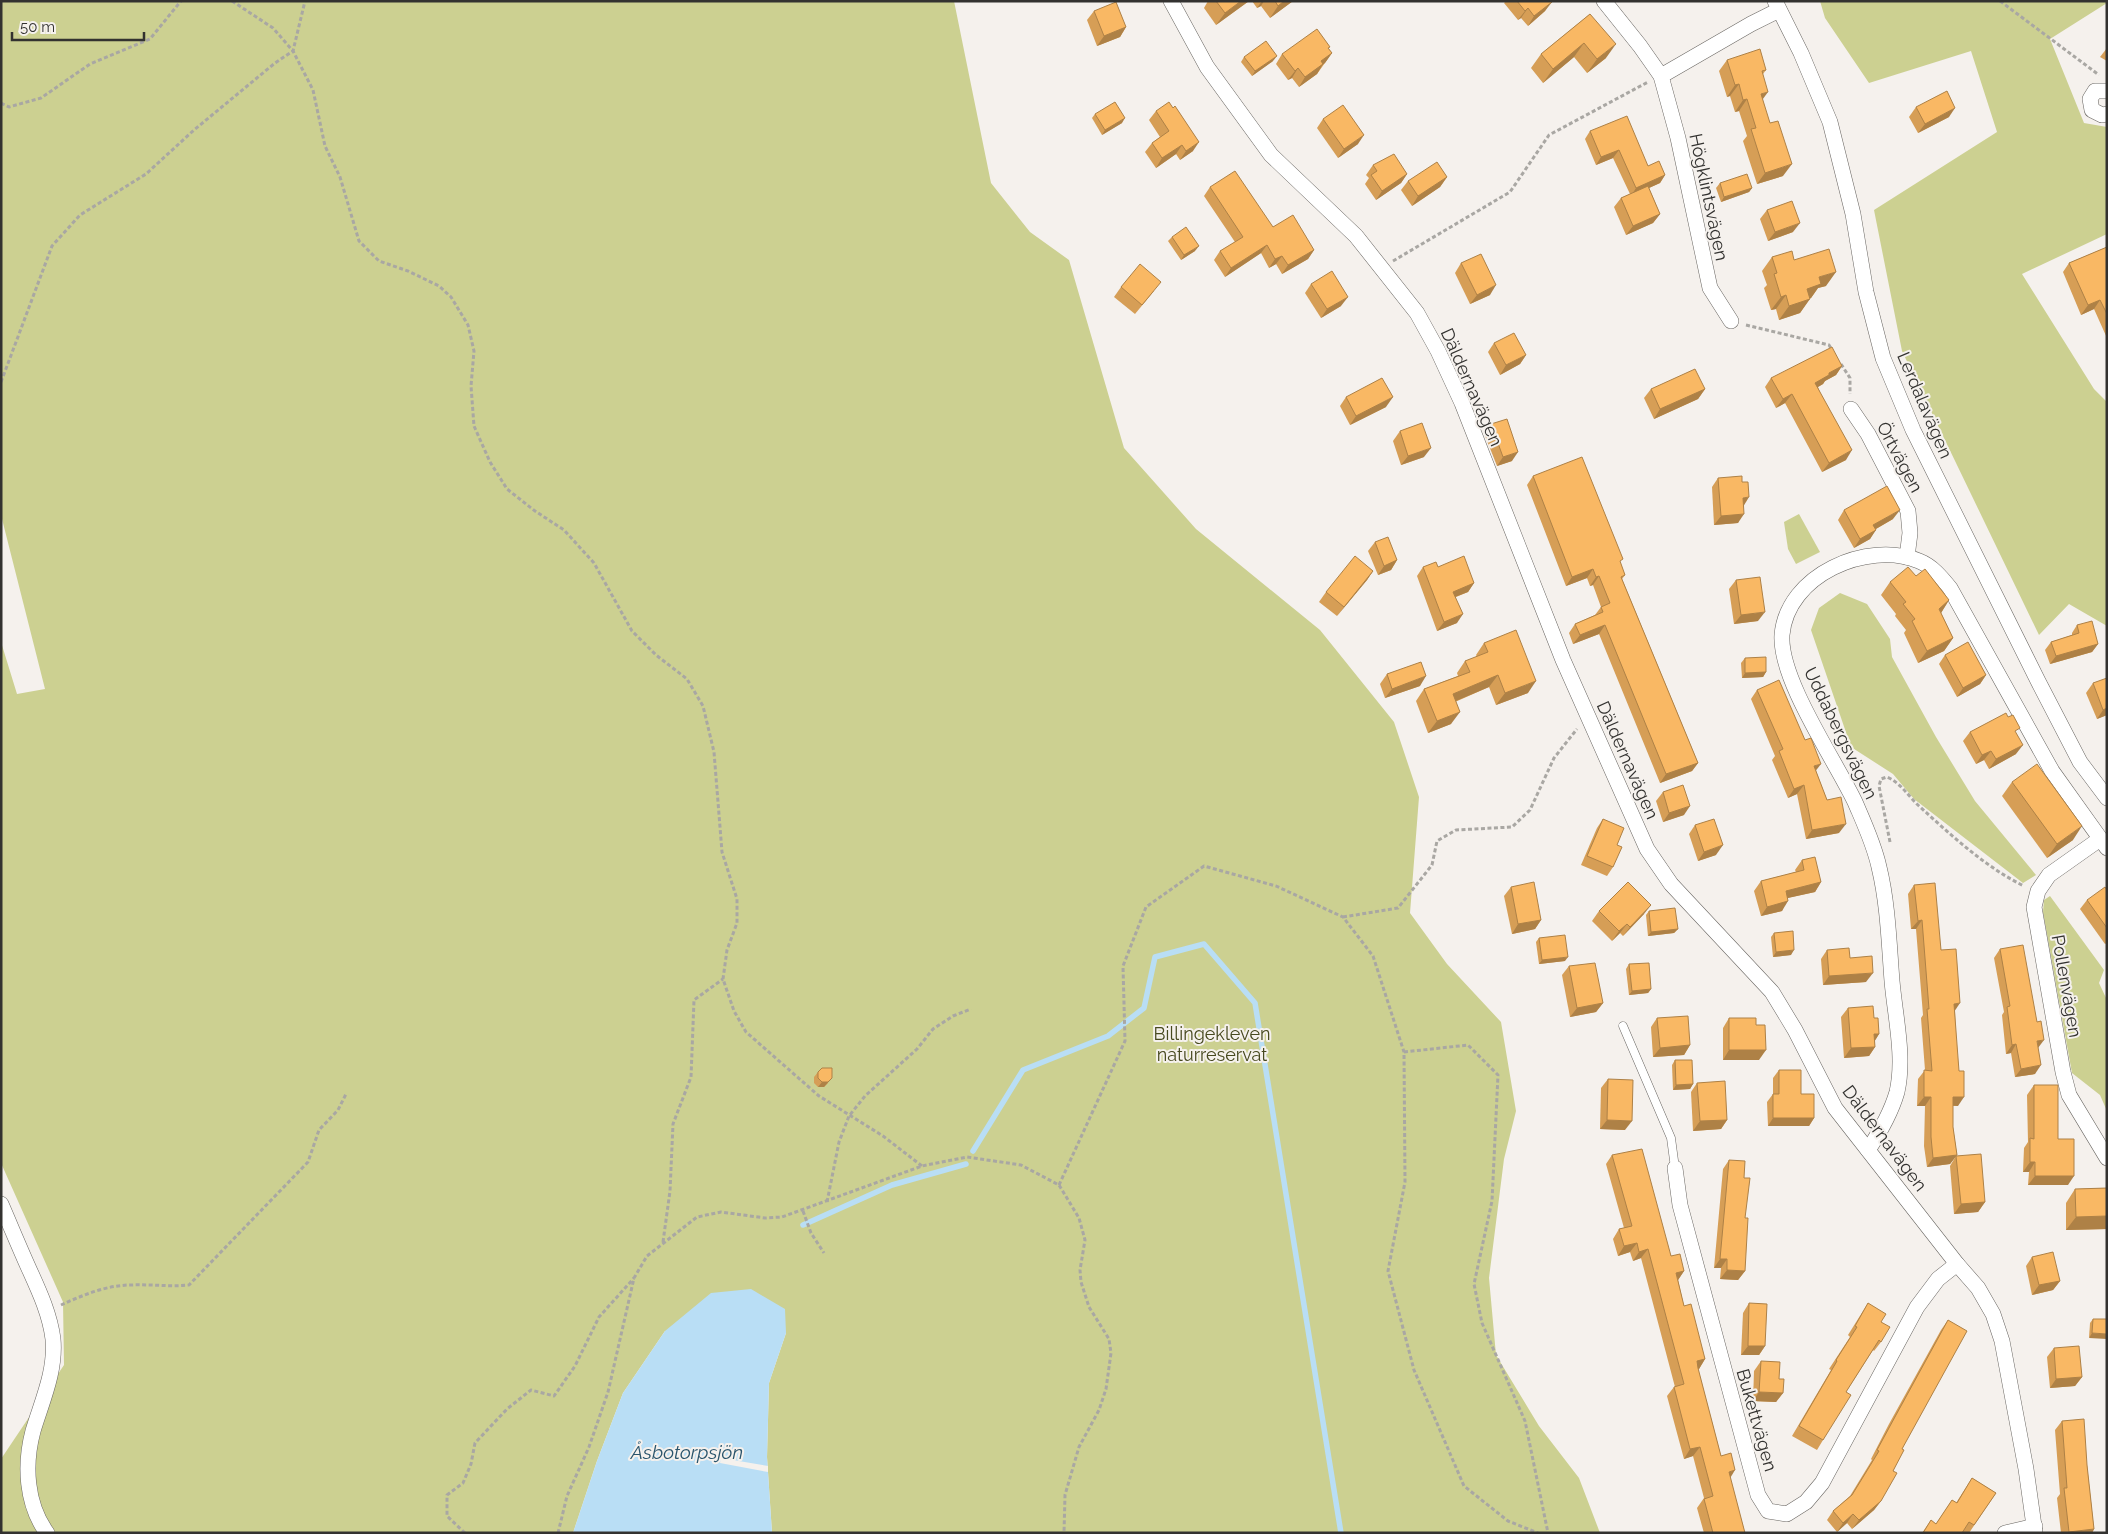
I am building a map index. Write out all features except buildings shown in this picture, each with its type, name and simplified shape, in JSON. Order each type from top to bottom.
[{"type":"street","name":"Däldernavägen","points":[[1171,1],[1207,66],[1270,155],[1356,236],[1417,313],[1438,351],[1462,403],[1563,660],[1647,849],[1671,884],[1772,992],[1796,1030],[1835,1108],[1957,1264],[1978,1288],[1993,1314],[2002,1341],[2035,1530]]},
{"type":"street","name":"Högklintsvägen","points":[[1604,1],[1661,76],[1678,138],[1710,288],[1731,321]]},
{"type":"street","points":[[1661,76],[1751,24],[1777,5]]},
{"type":"street","name":"Lerdalavägen","points":[[1777,5],[1801,53],[1830,122],[1853,214],[1868,301],[1884,358],[1909,421],[2046,698],[2080,762],[2107,798]]},
{"type":"street","points":[[2107,91],[2095,90],[2090,98],[2092,110],[2107,114]]},
{"type":"street","name":"Örtvägen","points":[[1850,408],[1868,434],[1908,511],[1910,533],[1907,557]]},
{"type":"street","name":"Uddabergsvägen","points":[[1868,1150],[1891,1108],[1897,1091],[1900,1060],[1879,866],[1870,836],[1854,801],[1794,687],[1786,659],[1782,635],[1789,610],[1802,590],[1824,572],[1848,561],[1876,555],[1907,557],[1920,561],[1936,571],[1950,588],[2052,771],[2103,843]]},
{"type":"street","points":[[2038,891],[2049,876],[2103,843]]},
{"type":"street","name":"Pollenvägen","points":[[2038,891],[2034,907],[2069,1095],[2107,1158]]},
{"type":"street","name":"Bukettvägen","points":[[1675,1168],[1680,1205],[1718,1352],[1758,1495],[1768,1511],[1787,1514],[1806,1502],[1822,1483],[1917,1307],[1938,1279],[1957,1264]]},
{"type":"street","points":[[1,1204],[47,1311],[53,1340],[53,1360],[42,1406],[33,1431],[29,1457],[29,1484],[32,1506],[47,1533]]},
{"type":"street","points":[[2005,1533],[2035,1530]]},
{"type":"lane","name":"Bukettvägen","points":[[1623,1026],[1671,1138],[1675,1168]]},
{"type":"path","points":[[1,103],[9,107],[41,98],[90,64],[150,39],[181,1]]},
{"type":"path","points":[[232,1],[273,28],[293,51],[314,90],[325,146],[340,177],[359,241],[379,261],[408,271],[439,286],[451,297],[468,325],[474,351],[471,386],[474,426],[490,462],[507,488],[535,511],[564,530],[594,563],[632,631],[656,655],[687,679],[703,706],[714,752],[722,852],[736,899],[736,923],[727,950],[723,979],[734,1011],[746,1032],[819,1096],[848,1116],[883,1136],[922,1166]]},
{"type":"path","points":[[1,382],[52,246],[80,215],[146,174],[194,130],[275,63],[293,51],[305,1]]},
{"type":"path","points":[[2000,1],[2100,76]]},
{"type":"path","points":[[1382,267],[1510,192],[1549,135],[1639,87]]},
{"type":"path","points":[[1731,321],[1829,344],[1833,351]]},
{"type":"path","points":[[1837,358],[1850,378],[1850,408]]},
{"type":"path","points":[[1344,917],[1398,908],[1432,865],[1437,841],[1456,830],[1512,827],[1530,810],[1554,758],[1587,715]]},
{"type":"path","points":[[1890,848],[1879,786],[1881,779],[1887,777],[1896,781],[1911,799],[1951,835],[2006,877],[2038,891]]},
{"type":"path","points":[[1059,1184],[1125,1040],[1123,966],[1146,907],[1204,866],[1276,886],[1344,917],[1374,956],[1404,1052],[1405,1182],[1388,1271],[1414,1370],[1464,1486],[1508,1521],[1538,1533]]},
{"type":"path","points":[[663,1243],[670,1191],[673,1124],[690,1077],[694,1000],[723,979]]},
{"type":"path","points":[[827,1202],[839,1142],[848,1116],[865,1096],[917,1049],[933,1029],[953,1016],[971,1009]]},
{"type":"path","points":[[1404,1052],[1468,1045],[1498,1075],[1492,1200],[1474,1284],[1482,1323],[1525,1421],[1548,1533]]},
{"type":"path","points":[[47,1311],[90,1292],[129,1284],[168,1287],[189,1285],[308,1162],[319,1130],[338,1110],[346,1094]]},
{"type":"path","points":[[465,1533],[447,1516],[447,1495],[463,1483],[471,1464],[475,1443],[507,1409],[531,1390],[554,1396],[575,1366],[599,1317],[634,1278],[647,1256],[663,1243],[697,1218],[720,1212],[765,1218],[782,1218],[922,1166],[968,1157],[1021,1165],[1059,1184],[1079,1218],[1086,1240],[1080,1270],[1081,1282],[1089,1307],[1109,1339],[1112,1353],[1106,1389],[1099,1410],[1079,1447],[1065,1495],[1064,1533]]},
{"type":"path","points":[[803,1211],[809,1228],[824,1253]]},
{"type":"path","points":[[558,1533],[567,1496],[589,1447],[608,1392],[634,1278]]},
{"type":"green space","name":"Billingekleven naturreservat","points":[[1,1],[954,1],[991,183],[1030,232],[1069,260],[1124,448],[1196,529],[1320,630],[1394,722],[1419,797],[1410,913],[1447,964],[1501,1022],[1516,1111],[1504,1159],[1489,1278],[1496,1355],[1539,1426],[1579,1478],[1600,1533],[772,1533],[767,1457],[769,1383],[786,1333],[665,1331],[623,1393],[597,1461],[573,1533],[1,1533],[1,1459],[64,1365],[63,1302],[1,1163],[1,642],[17,694],[45,689],[1,515]]},
{"type":"green space","points":[[1820,1],[2107,1],[2107,3],[2050,39],[2084,123],[2107,127],[2107,234],[2022,274],[2094,389],[2107,402],[2107,626],[2069,604],[2039,635],[1902,351],[1874,210],[1997,132],[1971,51],[1869,83],[1825,18]]},
{"type":"green space","points":[[1799,514],[1820,552],[1796,564],[1788,549],[1784,522]]},
{"type":"green space","points":[[1840,593],[1867,604],[1890,639],[1892,657],[1936,737],[1975,801],[2036,875],[2023,883],[1914,799],[1893,774],[1851,747],[1811,630],[1819,608]]},
{"type":"green space","points":[[2050,896],[2104,970],[2099,983],[2107,1000],[2107,1111],[2100,1095],[2072,1073],[2043,912],[2044,900]]},
{"type":"water","name":"Åsbotorpsjön","points":[[751,1289],[785,1309],[786,1333],[769,1383],[767,1457],[772,1533],[573,1533],[597,1461],[623,1393],[665,1331],[711,1293]]},
{"type":"pier","points":[[721,1458],[768,1466],[768,1472],[720,1463]]},
{"type":"waterway","points":[[973,1151],[1023,1070],[1108,1036],[1144,1008],[1155,957],[1204,944],[1255,1003],[1341,1533]]},
{"type":"waterway","points":[[803,1225],[892,1185],[966,1164]]}]
